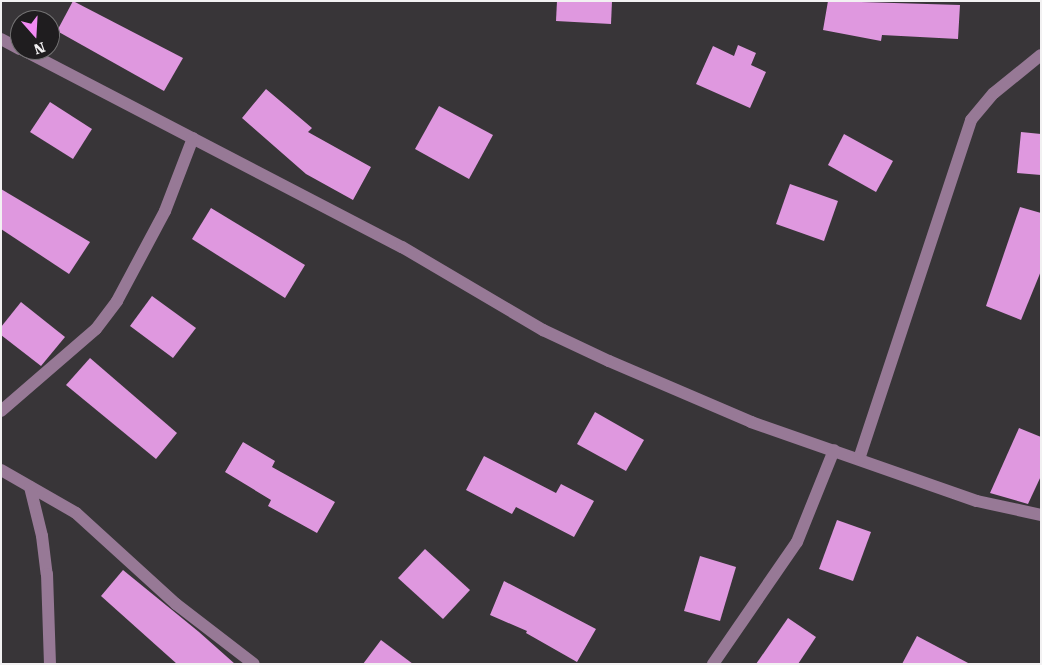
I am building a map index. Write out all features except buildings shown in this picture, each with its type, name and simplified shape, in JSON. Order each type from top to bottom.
[{"type":"street","points":[[859,459],[971,120],[989,96],[1041,55]]},
{"type":"street","points":[[42,60],[402,247],[543,330],[751,422],[977,501],[1041,515]]},
{"type":"street","points":[[1,411],[96,329],[117,301],[165,211],[193,138]]},
{"type":"street","points":[[713,664],[797,542],[834,450]]},
{"type":"street","points":[[1,470],[76,513],[176,604],[254,664]]},
{"type":"street","points":[[30,487],[42,536],[47,574],[50,664]]}]
